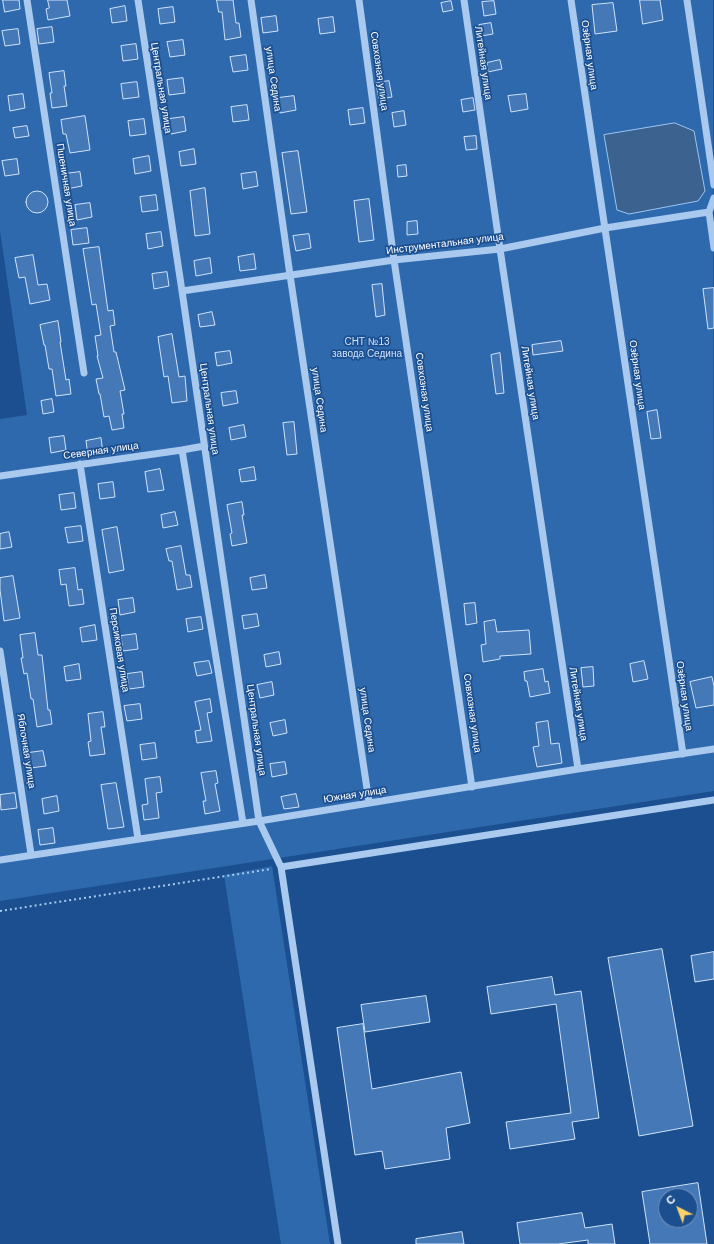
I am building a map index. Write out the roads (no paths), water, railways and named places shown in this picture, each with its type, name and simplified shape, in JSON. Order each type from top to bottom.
[{"type":"street","name":"Пшеничная улица","points":[[27,0],[84,373]]},
{"type":"street","name":"Центральная улица","points":[[138,0],[259,821],[281,867],[338,1244]]},
{"type":"street","name":"улица Седина","points":[[251,0],[290,275],[369,802]]},
{"type":"street","name":"Совхозная улица","points":[[359,0],[394,260],[472,787]]},
{"type":"street","name":"Литейная улица","points":[[464,0],[578,769]]},
{"type":"street","name":"Озёрная улица","points":[[570,0],[683,754]]},
{"type":"street","points":[[687,0],[712,161],[714,185]]},
{"type":"street","points":[[714,198],[708,212],[714,248]]},
{"type":"street","name":"Инструментальная улица","points":[[182,291],[394,260],[500,249],[605,228],[708,212]]},
{"type":"street","name":"Северная улица","points":[[0,476],[204,446]]},
{"type":"street","points":[[182,450],[243,823]]},
{"type":"street","name":"Персиковая улица","points":[[80,464],[138,839]]},
{"type":"street","name":"Яблочная улица","points":[[0,651],[31,854]]},
{"type":"street","name":"Южная улица","points":[[0,860],[31,854],[259,821],[369,802],[714,748]]},
{"type":"street","points":[[281,867],[714,800]]},
{"type":"park label","name":"СНТ №13 завода Седина","points":[[367,348]]}]
